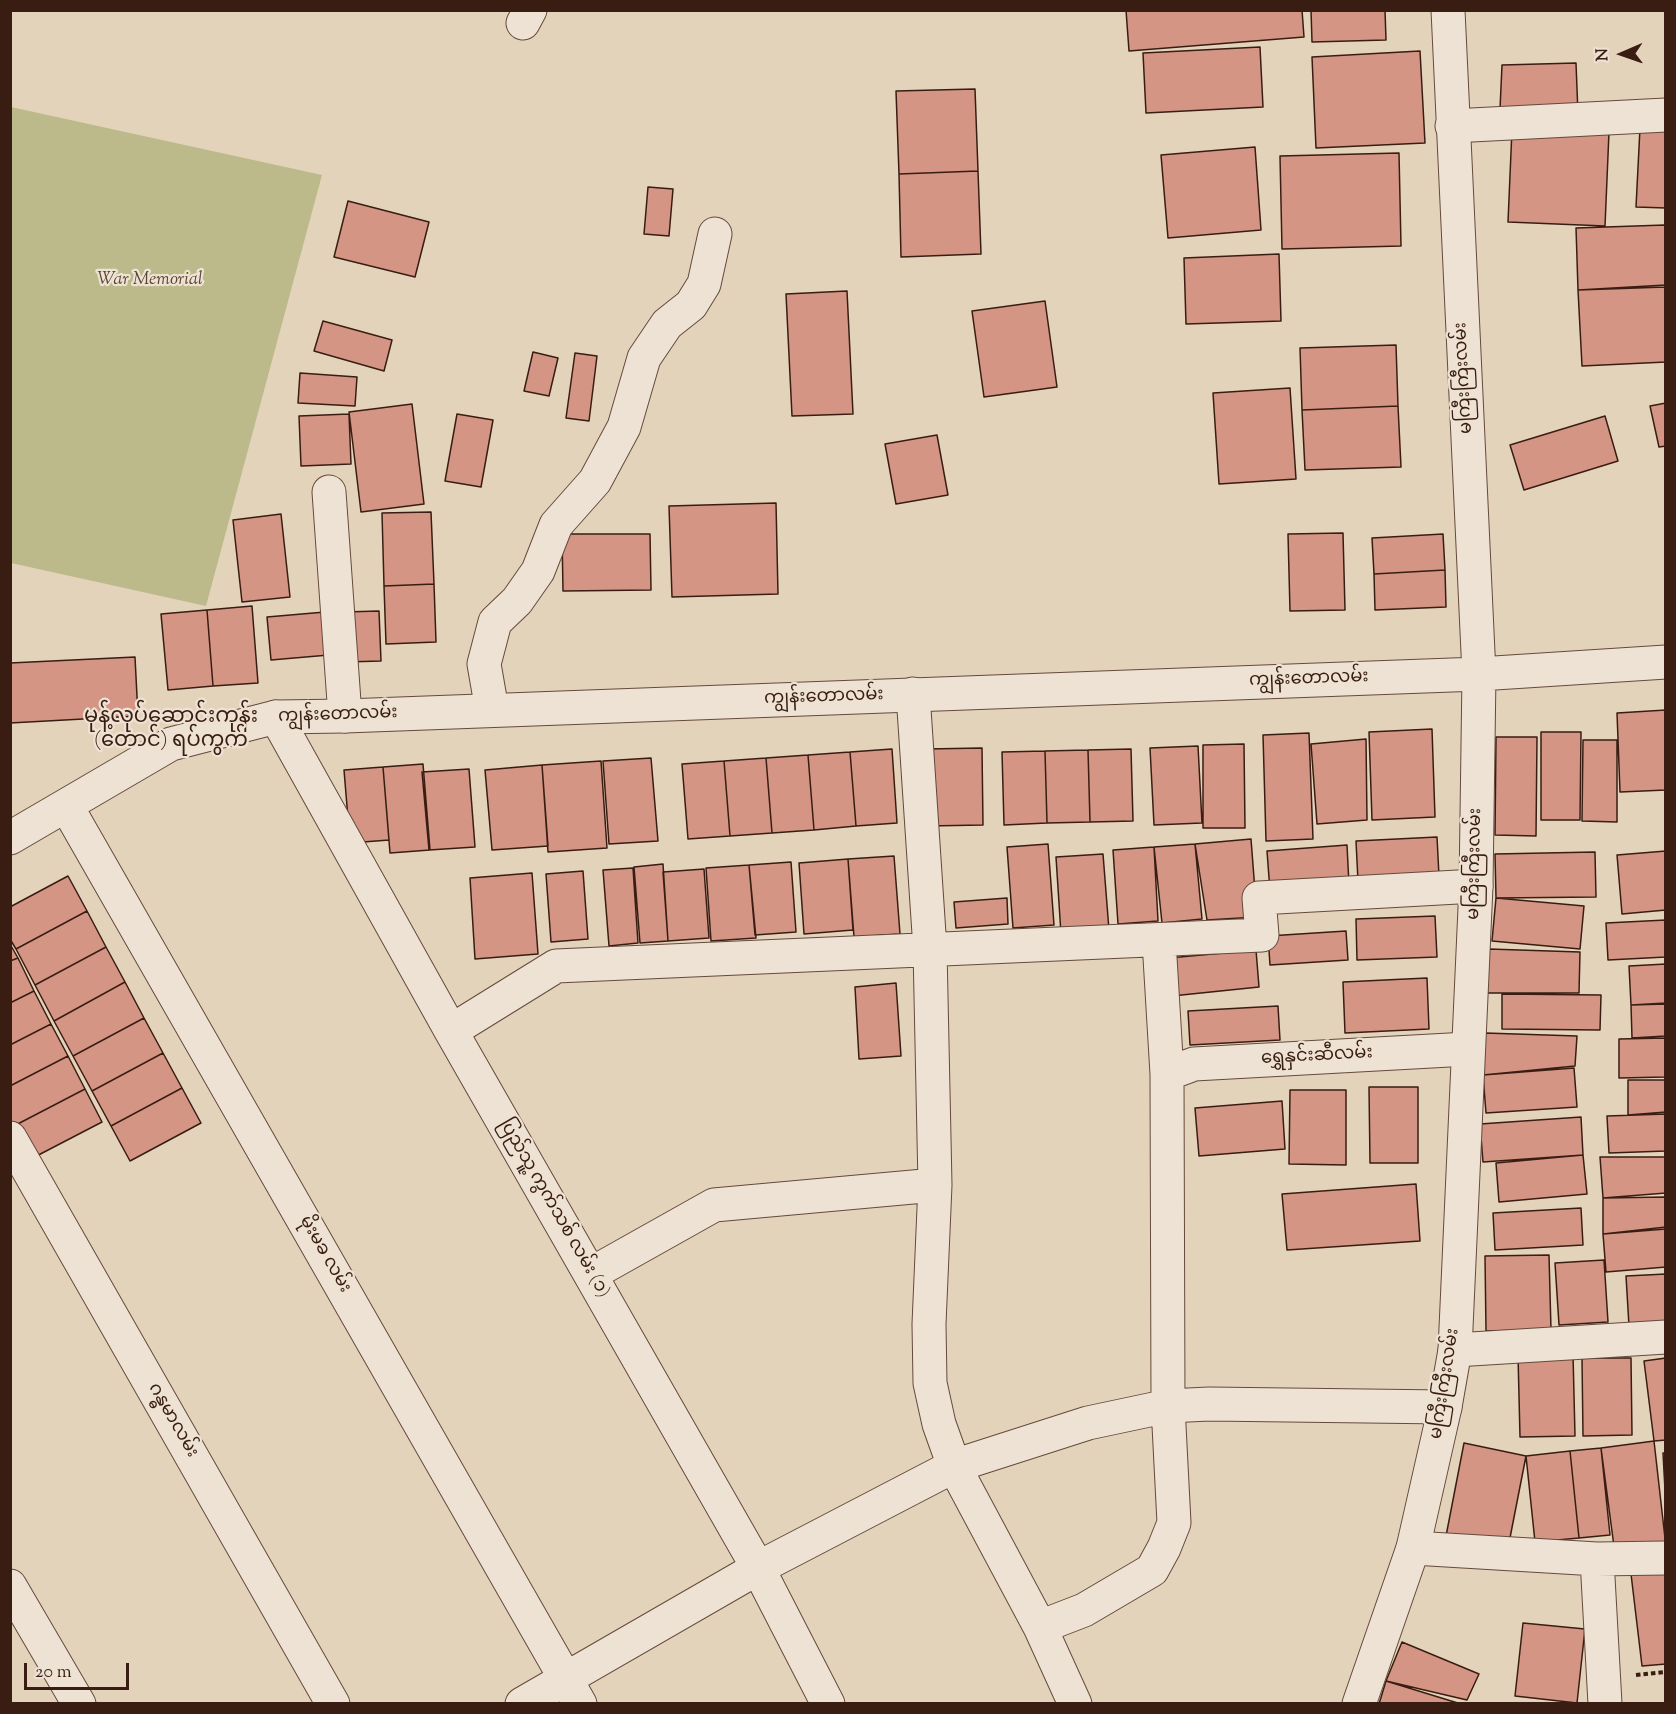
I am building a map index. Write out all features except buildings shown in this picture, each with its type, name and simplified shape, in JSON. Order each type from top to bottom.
[{"type":"street","name":"မကြီးကြီးလမ်း","points":[[1359,1704],[1413,1548],[1445,1407],[1455,1350],[1476,886],[1479,674],[1448,10]]},
{"type":"street","points":[[1452,126],[1665,116]]},
{"type":"street","points":[[492,710],[484,664],[495,622],[517,601],[538,571],[556,525],[595,481],[624,427],[644,358],[668,324],[691,305],[704,284],[715,234]]},
{"type":"street","points":[[329,492],[345,717]]},
{"type":"street","name":"ကျွန်းတောလမ်း","points":[[10,838],[67,807],[171,744],[276,717],[345,717],[1479,674],[1665,662]]},
{"type":"street","points":[[913,694],[930,949],[935,1185],[929,1324],[930,1383],[939,1424],[954,1466],[1040,1627],[1075,1704]]},
{"type":"street","name":"ပြည်သူ့ ကွက်သစ် လမ်း (၁)","points":[[276,717],[451,1031],[758,1569],[828,1704]]},
{"type":"street","name":"မိုးမခ လမ်း","points":[[67,807],[573,1691]]},
{"type":"street","points":[[451,1031],[556,966],[1262,935],[1259,898],[1476,886]]},
{"type":"street","points":[[1040,1627],[1084,1610],[1152,1570],[1174,1523],[1168,1406],[1167,1074],[1159,941]]},
{"type":"street","name":"ရွှေနှင်းဆီလမ်း","points":[[1167,1074],[1194,1064],[1468,1049]]},
{"type":"street","name":"ဂန္ဓမာလမ်း","points":[[10,1138],[333,1704]]},
{"type":"street","points":[[591,1274],[714,1204],[935,1185]]},
{"type":"street","points":[[1455,1350],[1665,1338]]},
{"type":"street","points":[[522,1704],[573,1691],[758,1569],[954,1466],[1088,1423],[1168,1406],[1209,1404],[1445,1407]]},
{"type":"street","points":[[1413,1548],[1597,1559],[1665,1558]]},
{"type":"street","points":[[1597,1559],[1605,1704]]},
{"type":"street","points":[[10,1586],[79,1704]]},
{"type":"green space","name":"War Memorial","points":[[11,107],[322,175],[206,606],[11,563]]},
{"type":"district","name":"မုန့်လုပ်ဆောင်းကုန်း (တောင်) ရပ်ကွက်","points":[[171,730]]}]
